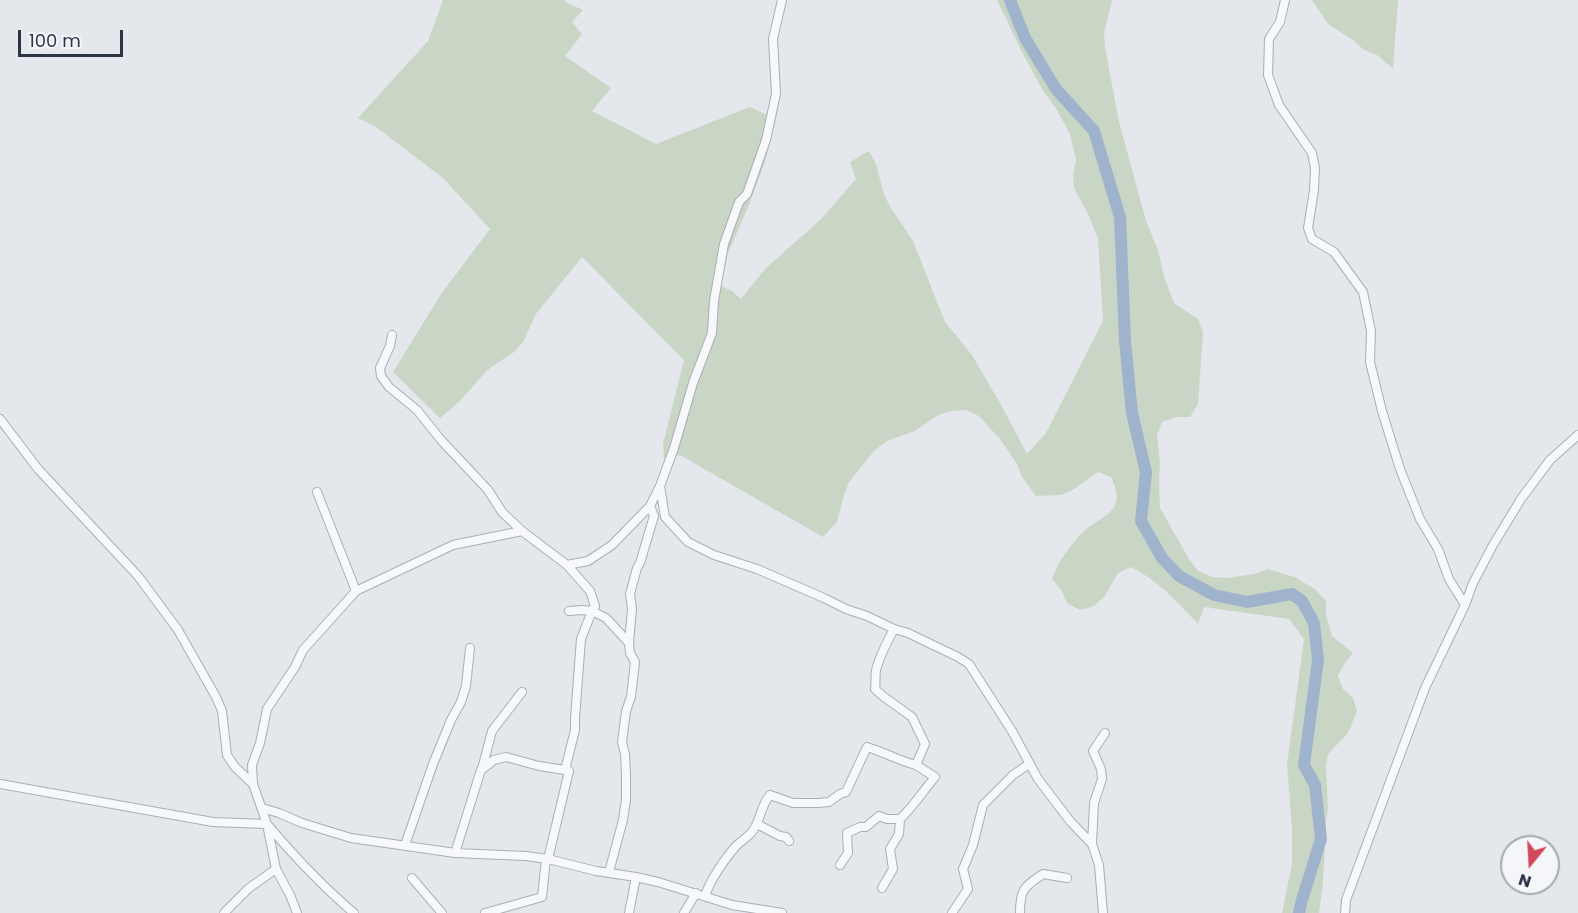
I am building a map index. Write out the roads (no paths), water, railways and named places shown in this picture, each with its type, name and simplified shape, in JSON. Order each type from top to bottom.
[{"type":"street","points":[[567,564],[588,561],[612,545],[650,506],[660,486],[712,333],[714,301],[724,244],[739,202],[747,194],[766,140],[776,94],[773,39],[782,0]]},
{"type":"street","points":[[1284,0],[1280,22],[1269,39],[1268,75],[1279,105],[1312,153],[1315,168],[1314,190],[1308,228],[1312,239],[1334,252],[1363,291],[1371,332],[1370,362],[1400,469],[1420,519],[1438,549],[1449,579],[1465,605]]},
{"type":"street","points":[[392,335],[390,346],[380,368],[381,376],[389,387],[417,410],[441,440],[488,490],[502,512],[522,531],[567,564],[590,591],[595,606],[581,639],[575,730],[565,770]]},
{"type":"street","points":[[0,419],[38,469],[138,576],[178,630],[222,711],[227,755],[235,767],[254,784]]},
{"type":"street","points":[[1346,913],[1346,900],[1406,736],[1425,688],[1473,584],[1521,499],[1550,460],[1578,435]]},
{"type":"street","points":[[660,486],[665,517],[688,542],[714,555],[757,570],[908,633],[969,664],[1012,730],[1038,779],[1070,821],[1092,844]]},
{"type":"street","points":[[317,492],[356,591]]},
{"type":"street","points":[[609,872],[626,800],[626,764],[622,742],[635,662],[630,653],[629,642],[632,609],[630,594],[654,516],[650,506]]},
{"type":"street","points":[[297,913],[276,869],[267,824],[254,784],[252,765],[260,743],[267,709],[295,667],[303,650],[356,591],[453,545],[522,531]]},
{"type":"street","points":[[569,611],[592,611],[606,618],[629,642]]},
{"type":"street","points":[[894,629],[884,647],[875,672],[875,689],[912,717],[925,744],[916,765]]},
{"type":"street","points":[[405,845],[433,764],[461,702],[466,686],[470,648]]},
{"type":"street","points":[[455,853],[492,731],[522,692]]},
{"type":"street","points":[[1103,913],[1099,865],[1092,844],[1094,803],[1102,779],[1101,769],[1093,751],[1106,733]]},
{"type":"street","points":[[705,896],[708,884],[735,847],[751,833],[757,824],[765,801],[770,795],[793,803],[829,802],[846,792],[867,747],[916,765],[935,777],[900,819],[899,834],[890,849],[893,868],[882,888]]},
{"type":"street","points":[[482,770],[494,760],[506,757],[569,771],[547,859],[542,897],[485,913]]},
{"type":"street","points":[[952,913],[968,889],[963,869],[973,845],[983,804],[1029,764]]},
{"type":"street","points":[[0,784],[213,822],[267,824],[328,891],[354,913]]},
{"type":"street","points":[[262,808],[351,838],[455,853],[547,859],[596,871],[636,877],[761,912],[782,913]]},
{"type":"street","points":[[840,865],[848,853],[847,833],[860,827],[866,827],[879,816],[887,819],[900,819]]},
{"type":"street","points":[[757,824],[786,837],[789,841]]},
{"type":"street","points":[[224,913],[249,888],[276,869]]},
{"type":"street","points":[[1020,913],[1020,896],[1028,884],[1043,874],[1067,878]]},
{"type":"street","points":[[629,913],[636,877]]},
{"type":"street","points":[[412,878],[442,913]]},
{"type":"street","points":[[684,913],[696,893]]},
{"type":"waterway","points":[[1010,0],[1025,38],[1056,89],[1094,131],[1120,217],[1125,341],[1132,413],[1146,472],[1141,521],[1162,558],[1179,576],[1214,595],[1247,602],[1292,594],[1302,601],[1314,623],[1318,660],[1304,765],[1315,785],[1321,839],[1299,913]]}]
